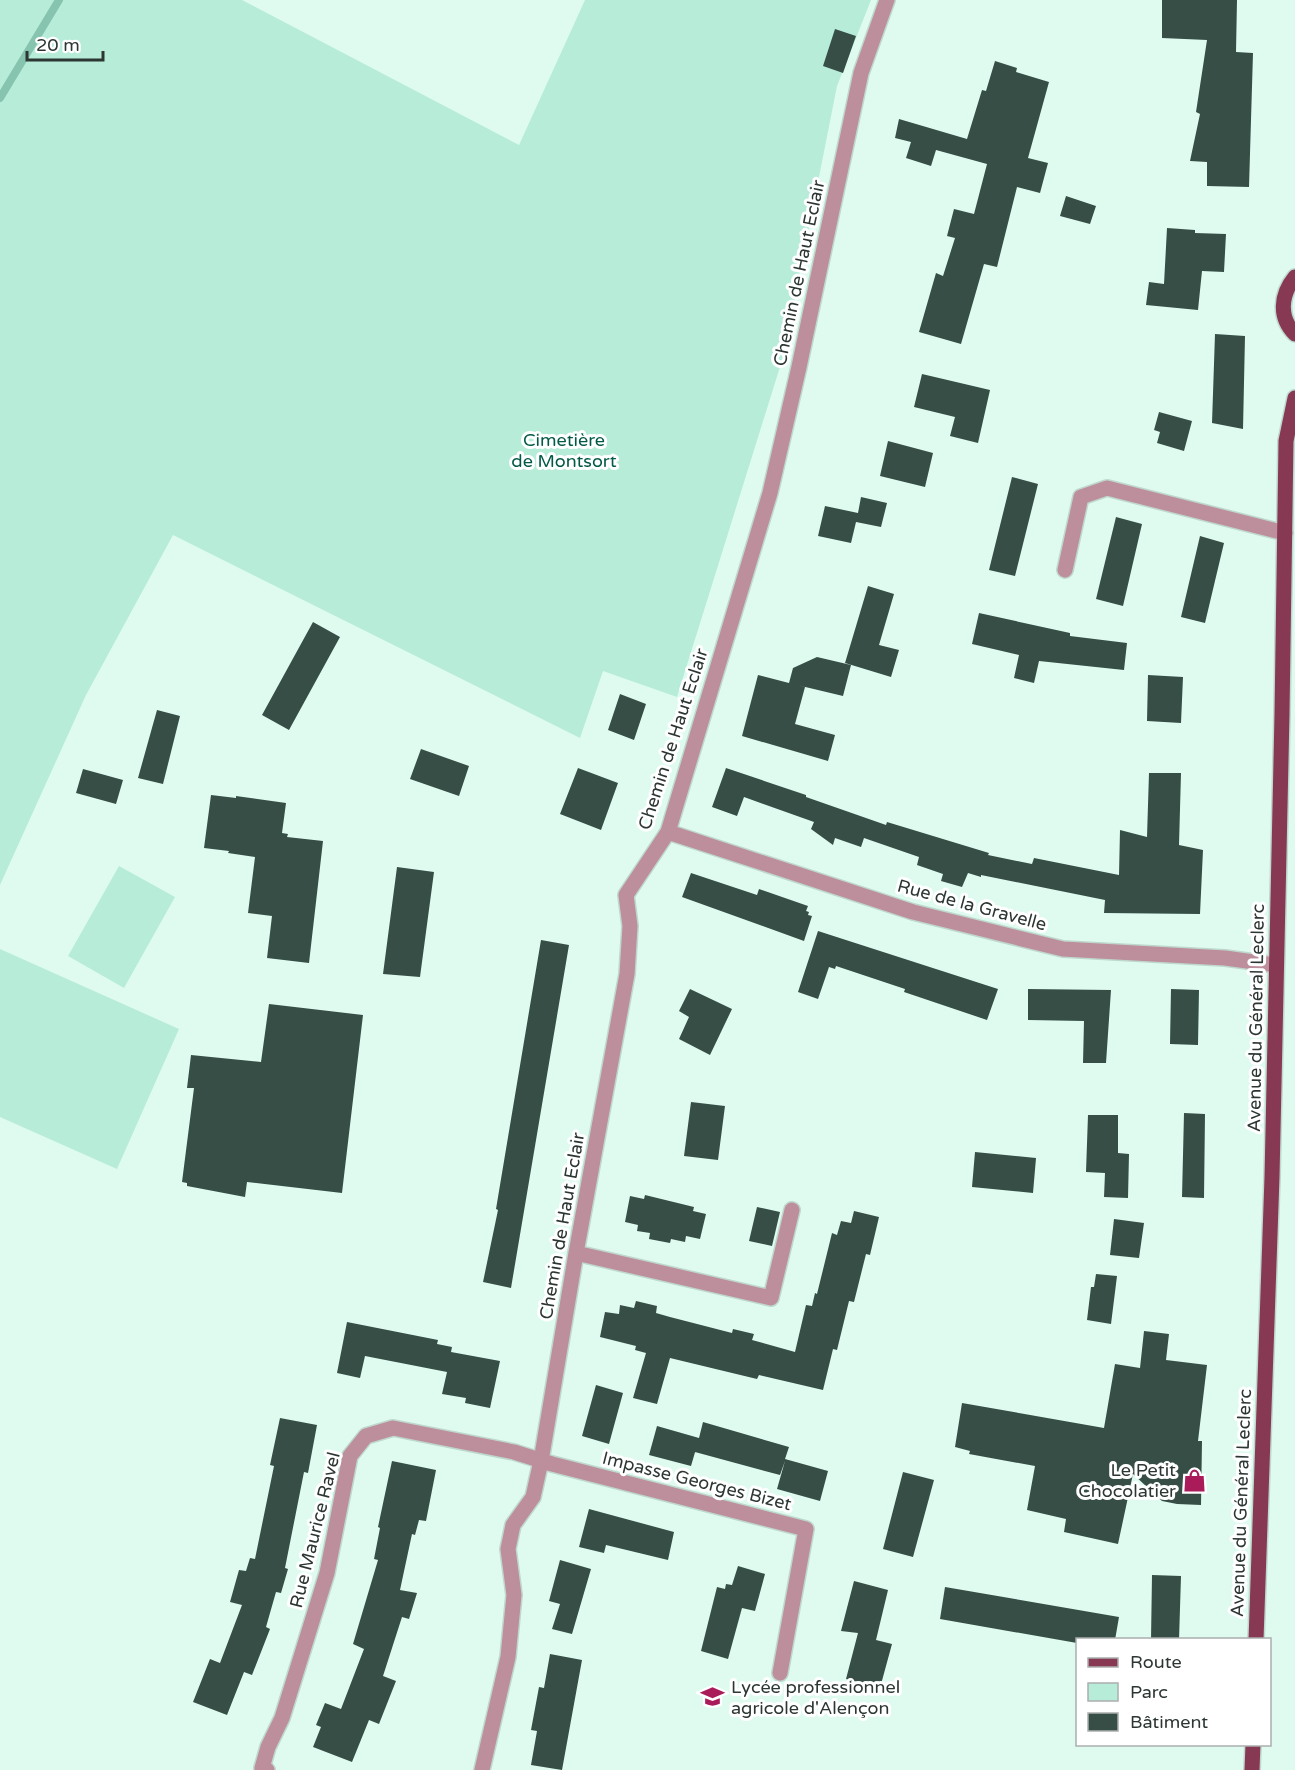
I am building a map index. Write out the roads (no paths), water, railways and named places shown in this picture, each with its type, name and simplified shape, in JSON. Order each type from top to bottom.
[{"type":"main road","points":[[1295,277],[1287,287],[1283,298],[1286,321],[1295,334]]},
{"type":"main road","name":"Avenue du Général Leclerc","points":[[1256,1638],[1272,1177],[1286,441],[1295,398]]},
{"type":"main road","points":[[1252,1770],[1253,1746]]},
{"type":"street","name":"Chemin de Haut Eclair","points":[[482,1770],[508,1657],[514,1595],[508,1549],[513,1525],[533,1497],[541,1461],[627,974],[630,926],[626,895],[668,832],[770,493],[861,73],[887,0]]},
{"type":"street","points":[[1065,570],[1081,497],[1107,488],[1285,533]]},
{"type":"street","name":"Rue de la Gravelle","points":[[668,832],[913,912],[1063,949],[1225,958],[1276,965]]},
{"type":"street","points":[[576,1253],[771,1298],[792,1210]]},
{"type":"street","name":"Rue Maurice Ravel","points":[[263,1769],[268,1747],[282,1718],[327,1573],[350,1456],[366,1436],[393,1428],[514,1452],[541,1461]]},
{"type":"street","name":"Impasse Georges Bizet","points":[[541,1461],[806,1529],[780,1673]]},
{"type":"waterway","points":[[0,98],[59,0]]},
{"type":"place","name":"Le Petit Chocolatier","points":[[1194,1480]]},
{"type":"place","name":"Lycée professionnel agricole d'Alençon","points":[[713,1697]]},
{"type":"park label","name":"Cimetière de Montsort","points":[[564,450]]}]
